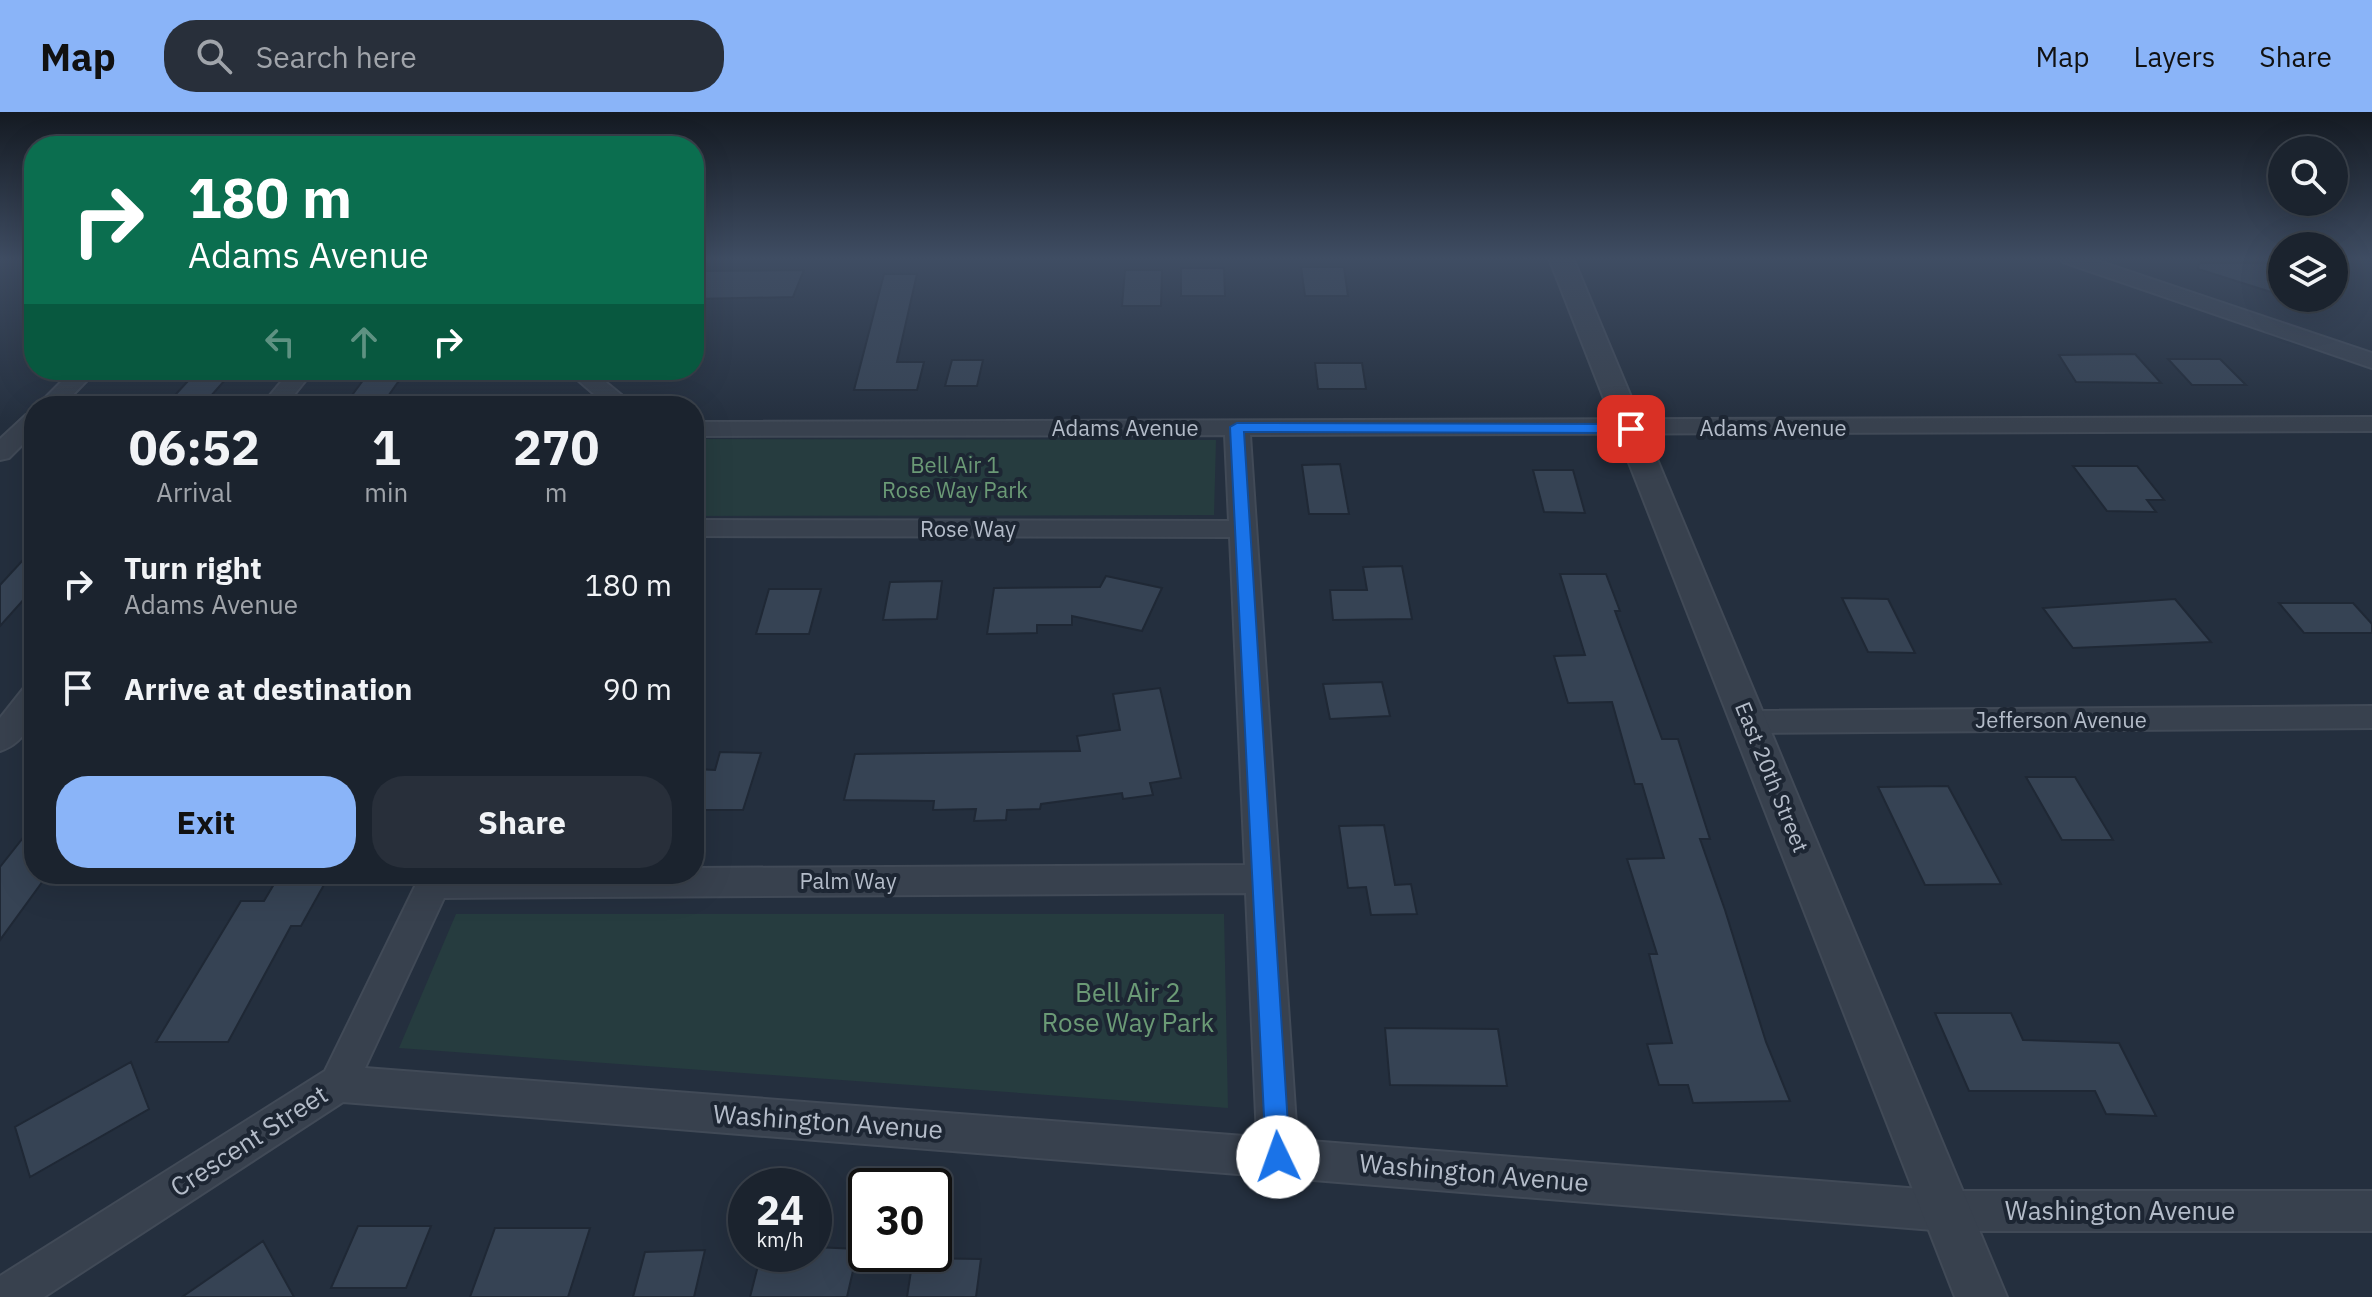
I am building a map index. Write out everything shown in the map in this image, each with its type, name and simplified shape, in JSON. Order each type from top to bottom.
[{"type":"street","name":"East 20th Street","points":[[1584,313],[1981,1297]]},
{"type":"street","points":[[2232,313],[2372,361]]},
{"type":"street","points":[[59,396],[76,380]]},
{"type":"street","points":[[281,396],[295,380]]},
{"type":"street","points":[[590,380],[610,396]]},
{"type":"street","name":"Adams Avenue","points":[[704,429],[1631,429],[2372,424]]},
{"type":"street","points":[[1237,427],[1278,1157]]},
{"type":"street","points":[[0,453],[24,430]]},
{"type":"street","name":"Rose Way","points":[[704,528],[1242,529]]},
{"type":"street","points":[[0,739],[24,709]]},
{"type":"street","name":"Jefferson Avenue","points":[[1750,722],[2372,717]]},
{"type":"street","name":"Palm Way","points":[[704,879],[1262,879]]},
{"type":"street","name":"Crescent Street","points":[[6,1297],[338,1084],[433,884]]},
{"type":"street","name":"Washington Avenue","points":[[338,1084],[1946,1211],[2372,1211]]},
{"type":"green space","name":"Bell Air 1 Rose Way Park","points":[[704,439],[1216,440],[1214,515],[704,516]]},
{"type":"green space","name":"Bell Air 2 Rose Way Park","points":[[456,914],[1224,914],[1228,1108],[399,1048]]},
{"type":"building","points":[[874,313],[908,313],[897,362],[924,362],[917,390],[854,390]]},
{"type":"building","points":[[2135,354],[2161,383],[2076,382],[2059,355]]},
{"type":"building","points":[[2168,359],[2220,359],[2246,385],[2192,385]]},
{"type":"building","points":[[952,360],[983,360],[977,386],[945,386]]},
{"type":"building","points":[[1315,363],[1362,363],[1366,389],[1318,389]]},
{"type":"building","points":[[189,380],[225,380],[211,396],[174,396]]},
{"type":"building","points":[[363,380],[399,380],[388,396],[351,396]]},
{"type":"building","points":[[1340,464],[1349,514],[1309,514],[1302,465]]},
{"type":"building","points":[[2073,466],[2137,466],[2164,500],[2147,500],[2156,512],[2107,511]]},
{"type":"building","points":[[1533,470],[1573,470],[1585,513],[1544,512]]},
{"type":"building","points":[[24,559],[24,599],[0,626],[0,585]]},
{"type":"building","points":[[1402,566],[1412,619],[1333,620],[1330,590],[1367,590],[1363,567]]},
{"type":"building","points":[[1560,574],[1606,574],[1620,611],[1615,611],[1662,739],[1678,739],[1710,839],[1700,839],[1766,1042],[1790,1101],[1693,1103],[1688,1085],[1659,1085],[1647,1044],[1672,1043],[1649,954],[1657,954],[1627,859],[1664,858],[1642,784],[1635,784],[1612,702],[1568,703],[1554,656],[1585,655]]},
{"type":"building","points":[[1106,576],[1162,588],[1142,631],[1072,616],[1072,625],[1037,625],[1037,633],[987,634],[994,588],[1100,587]]},
{"type":"building","points":[[942,581],[937,619],[883,620],[890,582]]},
{"type":"building","points":[[769,589],[821,589],[809,634],[756,634]]},
{"type":"building","points":[[1842,598],[1888,599],[1915,653],[1868,652]]},
{"type":"building","points":[[2175,599],[2211,642],[2073,648],[2043,608]]},
{"type":"building","points":[[2279,603],[2353,603],[2372,624],[2372,633],[2304,633]]},
{"type":"building","points":[[1382,682],[1390,716],[1330,719],[1323,684]]},
{"type":"building","points":[[1160,688],[1181,778],[1150,783],[1153,795],[1123,799],[1122,793],[1041,804],[1040,809],[1007,810],[1006,820],[974,821],[976,809],[933,810],[934,801],[844,800],[855,754],[1080,751],[1077,736],[1120,730],[1113,694]]},
{"type":"building","points":[[720,752],[761,753],[743,810],[704,810],[704,769],[715,770]]},
{"type":"building","points":[[2026,777],[2075,777],[2113,840],[2062,840]]},
{"type":"building","points":[[1948,786],[2001,884],[1925,885],[1878,787]]},
{"type":"building","points":[[1384,825],[1395,885],[1411,884],[1417,914],[1371,915],[1366,887],[1348,888],[1339,826]]},
{"type":"building","points":[[24,837],[24,884],[41,884],[0,940],[0,867]]},
{"type":"building","points":[[274,884],[324,884],[301,926],[291,926],[228,1042],[156,1042],[241,901],[264,901]]},
{"type":"building","points":[[1935,1013],[2011,1013],[2023,1040],[2119,1043],[2156,1116],[2106,1114],[2095,1091],[1969,1091]]},
{"type":"building","points":[[1385,1028],[1498,1029],[1507,1086],[1390,1085]]},
{"type":"building","points":[[131,1062],[149,1109],[30,1177],[15,1127]]},
{"type":"building","points":[[358,1226],[431,1226],[406,1288],[331,1288]]},
{"type":"building","points":[[495,1228],[590,1228],[568,1297],[470,1297]]},
{"type":"building","points":[[263,1241],[294,1297],[182,1297]]},
{"type":"building","points":[[832,1248],[848,1249],[848,1272],[853,1272],[847,1297],[750,1297],[756,1272],[832,1272]]},
{"type":"building","points":[[705,1250],[694,1297],[633,1297],[645,1252]]},
{"type":"building","points":[[952,1259],[981,1259],[976,1297],[907,1297],[911,1272],[952,1272]]},
{"type":"route","points":[[1278,1157],[1237,427],[1631,429]]}]
